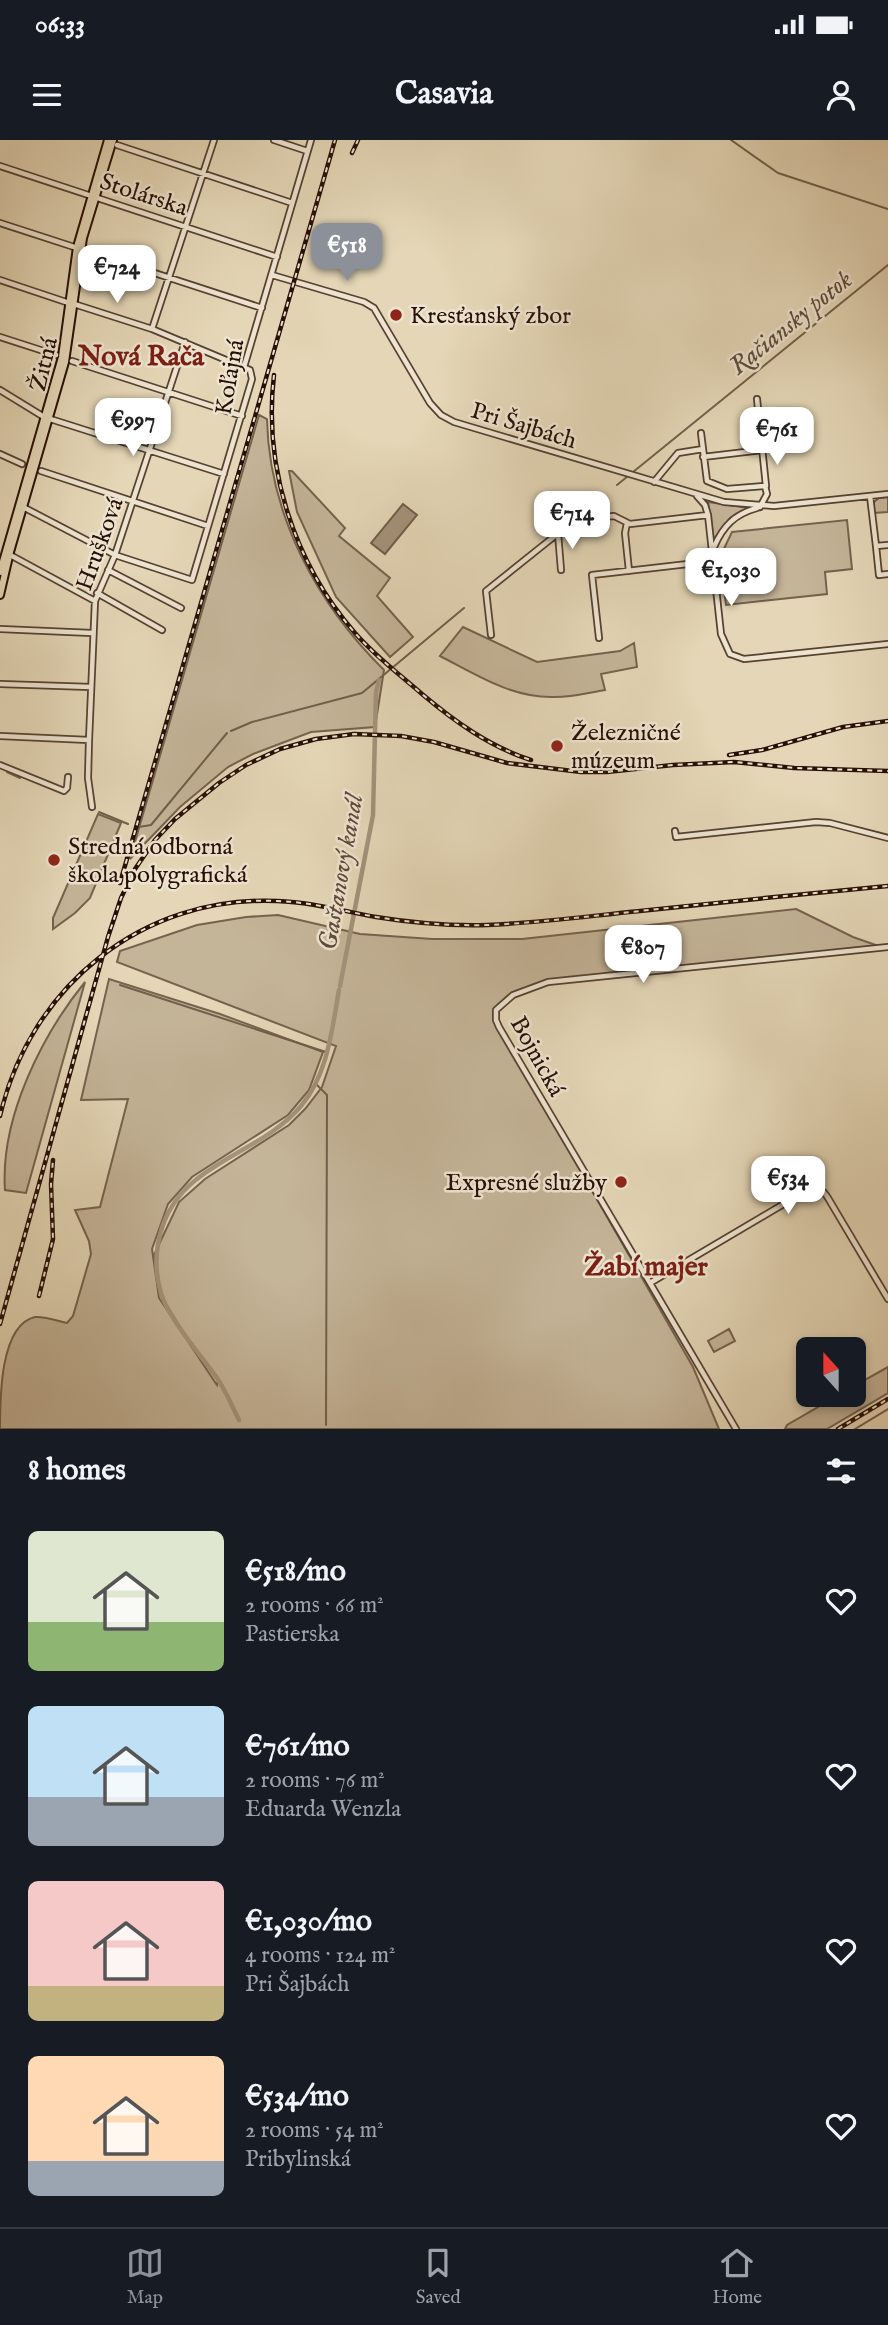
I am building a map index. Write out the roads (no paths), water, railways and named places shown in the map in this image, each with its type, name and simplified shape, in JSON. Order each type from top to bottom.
[{"type":"main road","name":"Žitná","points":[[0,572],[68,349],[72,304],[92,196],[113,142]]},
{"type":"main road","name":"Žitná","points":[[0,595],[46,417]]},
{"type":"street","points":[[152,329],[215,140]]},
{"type":"street","points":[[274,140],[307,151]]},
{"type":"street","name":"Koľajná","points":[[115,555],[192,580],[242,416],[252,377],[251,370],[244,367],[311,140]]},
{"type":"street","points":[[113,142],[292,203]]},
{"type":"street","name":"Stolárska","points":[[0,166],[276,257]]},
{"type":"street","points":[[0,222],[74,247]]},
{"type":"street","points":[[84,250],[262,308]]},
{"type":"street","name":"Pri Šajbách","points":[[272,275],[364,302],[374,309],[430,403],[440,415],[489,433],[697,495],[761,507]]},
{"type":"street","points":[[0,280],[152,329],[244,367]]},
{"type":"street","points":[[0,337],[56,355]]},
{"type":"street","name":"Hrušková","points":[[92,807],[88,778],[95,601],[115,555],[185,342]]},
{"type":"street","points":[[72,361],[242,416]]},
{"type":"street","points":[[0,390],[46,417],[224,474]]},
{"type":"street","points":[[757,399],[767,494],[761,507]]},
{"type":"street","points":[[701,433],[708,482],[727,489],[762,485],[766,487]]},
{"type":"street","points":[[654,482],[678,453],[703,449]]},
{"type":"street","points":[[704,457],[762,450]]},
{"type":"street","points":[[0,454],[22,464]]},
{"type":"street","points":[[41,471],[208,526]]},
{"type":"street","points":[[712,550],[722,531],[733,519],[761,507],[888,494]]},
{"type":"street","points":[[697,495],[704,503],[708,515],[721,634],[728,652],[744,659],[888,644]]},
{"type":"street","points":[[870,496],[879,575],[888,574]]},
{"type":"street","points":[[23,506],[115,555]]},
{"type":"street","points":[[479,596],[576,519],[614,516],[627,523],[708,515]]},
{"type":"street","points":[[627,523],[625,533],[629,571]]},
{"type":"street","points":[[558,533],[561,570]]},
{"type":"street","points":[[876,546],[888,545]]},
{"type":"street","points":[[12,556],[95,601]]},
{"type":"street","points":[[599,638],[592,575],[714,561]]},
{"type":"street","points":[[108,570],[181,608]]},
{"type":"street","points":[[486,591],[491,635]]},
{"type":"street","points":[[97,593],[162,630]]},
{"type":"street","points":[[0,629],[92,633]]},
{"type":"street","points":[[0,684],[91,687]]},
{"type":"street","points":[[0,736],[89,740]]},
{"type":"street","points":[[0,765],[64,791],[68,777]]},
{"type":"street","points":[[675,831],[676,837],[830,822],[888,838]]},
{"type":"street","name":"Bojnická","points":[[737,1429],[499,1027],[495,1017],[498,1007],[527,988],[548,982],[888,947]]},
{"type":"street","points":[[650,1283],[816,1187],[828,1198],[888,1299]]},
{"type":"waterway","points":[[731,140],[778,173],[888,209]]},
{"type":"waterway","name":"Račiansky potok","points":[[617,485],[888,265]]},
{"type":"waterway","name":"Račiansky potok","points":[[231,731],[252,722],[362,693],[464,608]]},
{"type":"waterway","name":"Gaštanový kanál","points":[[340,986],[373,815],[376,692],[379,680]]},
{"type":"waterway","name":"Račiansky potok","points":[[139,827],[151,825],[227,733]]},
{"type":"waterway","name":"Račiansky potok","points":[[7,772],[20,778]]},
{"type":"waterway","name":"Račiansky potok","points":[[99,812],[128,824]]},
{"type":"waterway","points":[[120,985],[326,1052]]},
{"type":"waterway","name":"Gaštanový kanál","points":[[239,1420],[220,1383],[177,1324],[165,1302],[157,1276],[158,1242],[174,1204],[188,1187],[206,1172],[266,1136],[301,1106],[317,1080],[328,1051],[339,990]]},
{"type":"waterway","points":[[316,1084],[327,1095],[326,1425]]},
{"type":"waterway","points":[[855,1429],[888,1409]]},
{"type":"railway","points":[[120,883],[335,140]]},
{"type":"railway","points":[[352,153],[358,140]]},
{"type":"railway","points":[[274,375],[273,444],[279,479],[300,545],[334,606],[355,633],[387,665],[434,704],[487,741],[531,760]]},
{"type":"railway","points":[[729,755],[762,750],[843,727],[888,721]]},
{"type":"railway","points":[[0,1324],[121,898],[135,869],[155,840],[175,819],[246,765],[280,749],[316,739],[354,734],[401,736],[434,742],[507,763],[581,772],[734,762],[794,768],[888,771]]},
{"type":"railway","points":[[0,1116],[15,1069],[37,1027],[65,990],[99,958],[138,932],[181,914],[228,903],[277,901],[404,921],[487,925],[888,886]]},
{"type":"railway","points":[[39,1296],[53,1239],[53,1160]]},
{"type":"railway","points":[[838,1429],[888,1399]]},
{"type":"place","name":"Kresťanský zbor","points":[[396,315]]},
{"type":"place","name":"Železničné múzeum","points":[[557,746]]},
{"type":"place","name":"Stredná odborná škola polygrafická","points":[[54,860]]},
{"type":"place","name":"Expresné služby","points":[[621,1182]]},
{"type":"district","name":"Nová Rača","points":[[141,355]]},
{"type":"district","name":"Žabí majer","points":[[646,1265]]}]
